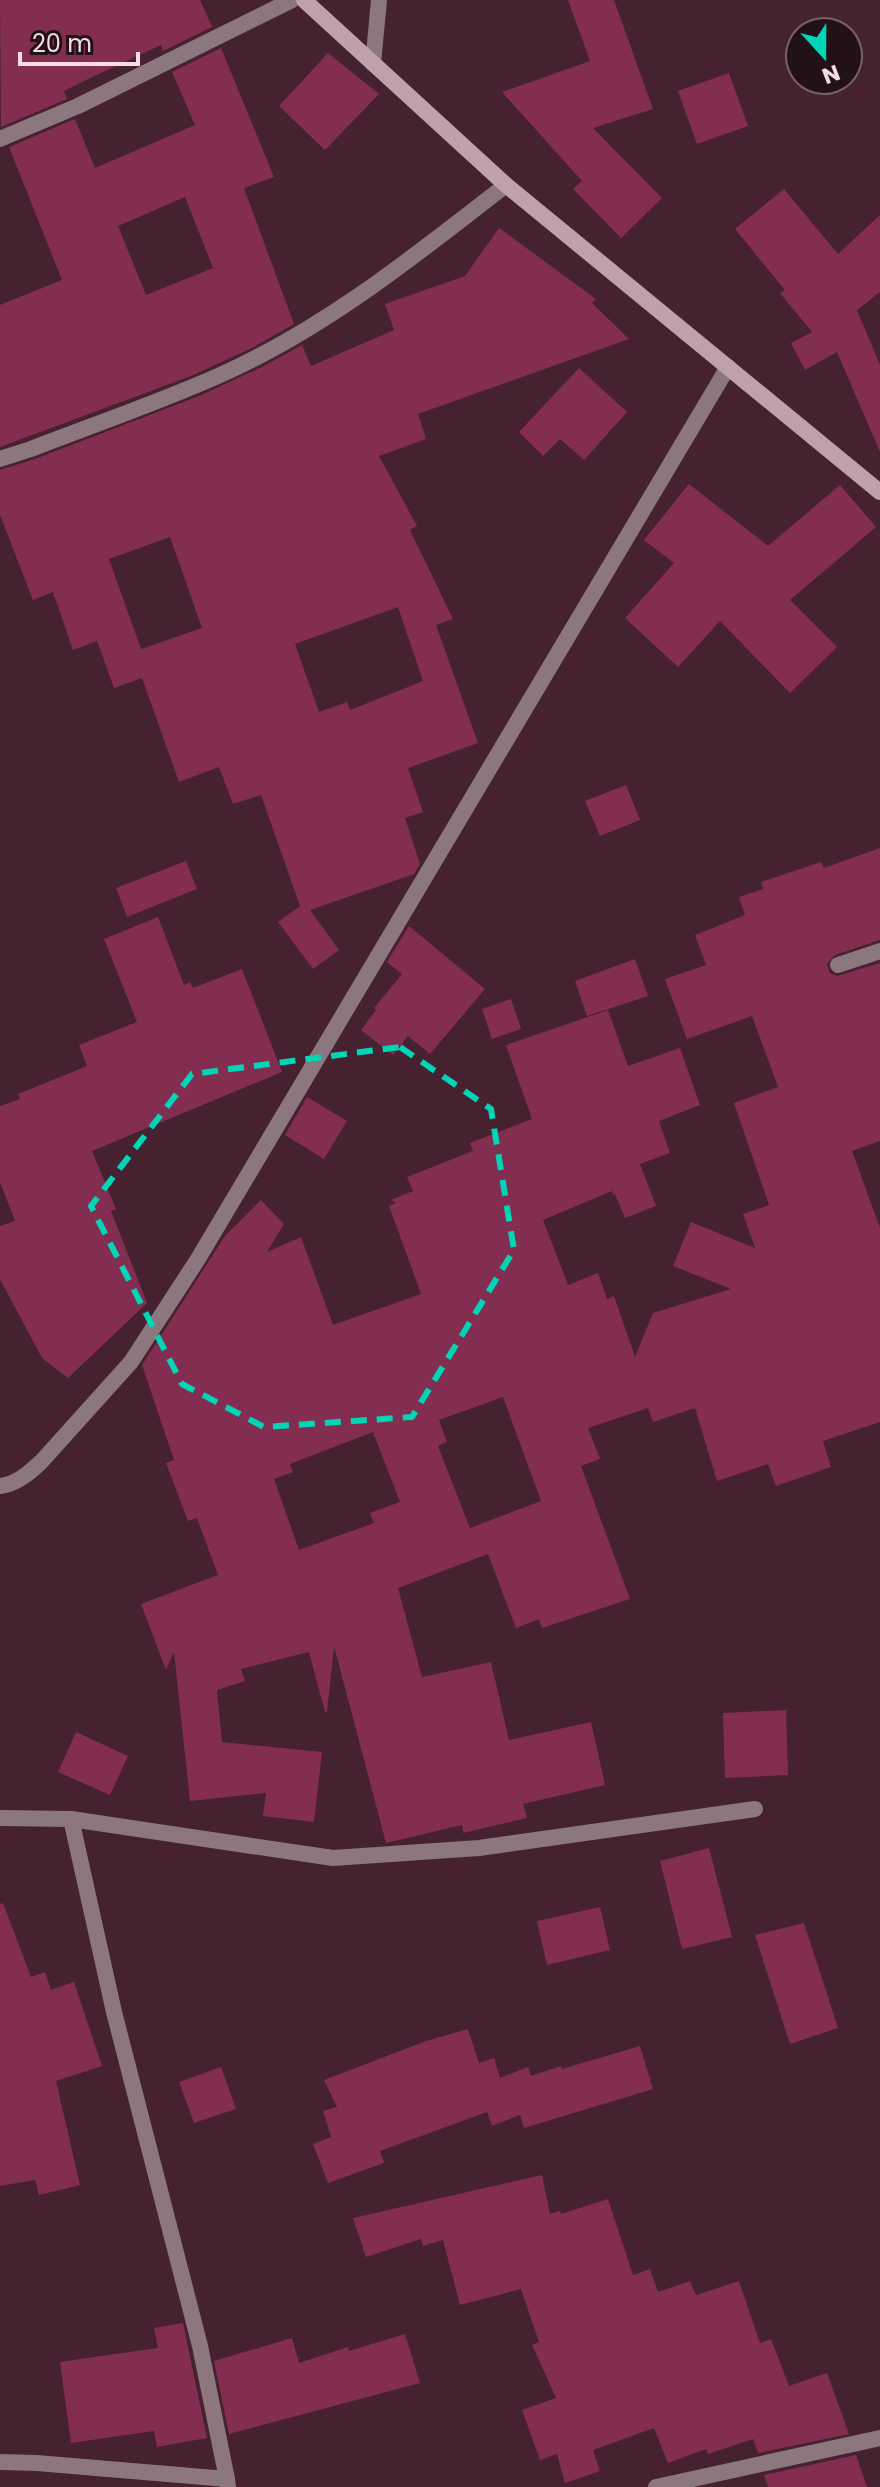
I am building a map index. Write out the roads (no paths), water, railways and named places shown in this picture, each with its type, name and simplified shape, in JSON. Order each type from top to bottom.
[{"type":"street","points":[[0,139],[78,106],[292,0]]},
{"type":"street","points":[[304,0],[506,185],[880,492]]},
{"type":"street","points":[[373,64],[379,0]]},
{"type":"street","points":[[0,459],[220,376],[303,331],[401,267],[506,185]]},
{"type":"street","points":[[0,1486],[17,1481],[41,1462],[139,1350],[198,1259],[728,367]]},
{"type":"street","points":[[838,965],[880,951]]},
{"type":"street","points":[[0,1818],[71,1819],[333,1858],[479,1848],[755,1809]]},
{"type":"street","points":[[0,2462],[228,2483],[200,2346],[114,2012],[71,1819]]},
{"type":"street","points":[[656,2487],[880,2438]]}]
